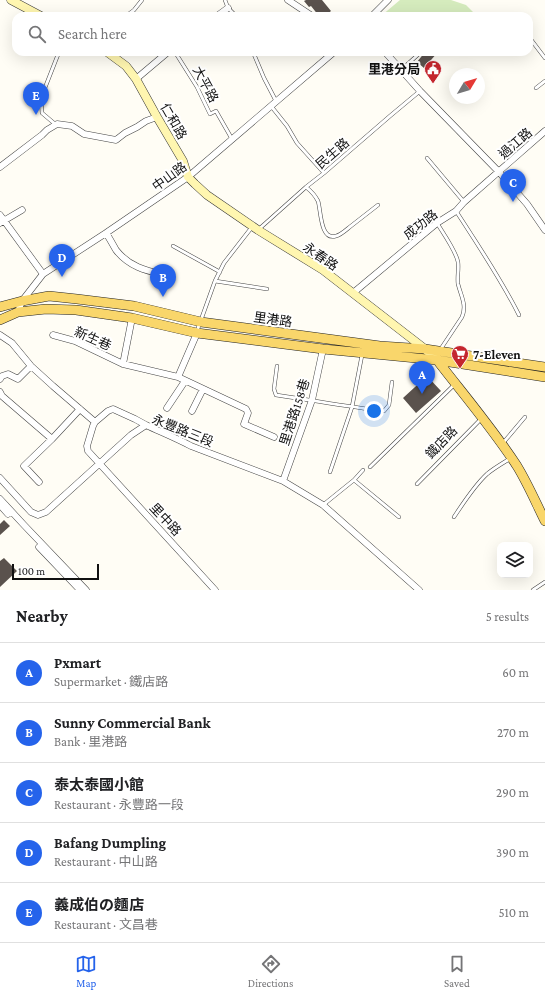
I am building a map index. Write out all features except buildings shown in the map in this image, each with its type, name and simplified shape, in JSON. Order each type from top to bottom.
[{"type":"main road","name":"里港路","points":[[3,306],[22,300],[49,296],[134,306],[201,322],[373,345],[425,349],[438,356],[545,377]]},
{"type":"main road","name":"里港路","points":[[0,320],[18,312],[46,309],[76,310],[132,318],[197,333],[323,349],[362,353],[438,356],[545,367]]},
{"type":"main road","points":[[438,356],[455,384],[479,412],[511,458],[529,487],[545,521]]},
{"type":"street","points":[[11,0],[34,12]]},
{"type":"street","points":[[288,0],[306,12]]},
{"type":"street","points":[[376,12],[388,0]]},
{"type":"street","points":[[222,12],[228,8]]},
{"type":"street","name":"仁和路","points":[[113,56],[126,66],[136,79],[183,161],[188,177]]},
{"type":"street","points":[[136,79],[163,56]]},
{"type":"street","name":"中山路","points":[[18,312],[22,300],[43,274],[188,177],[329,56]]},
{"type":"street","points":[[389,56],[420,91],[499,172],[527,204],[545,230]]},
{"type":"street","points":[[0,167],[55,124],[72,126],[84,134],[116,140],[146,121],[157,117]]},
{"type":"street","name":"過江路","points":[[499,172],[545,131]]},
{"type":"street","name":"成功路","points":[[353,293],[436,223],[456,211],[464,202],[499,172]]},
{"type":"street","name":"永春路","points":[[188,177],[207,195],[323,270],[425,349]]},
{"type":"street","points":[[2,222],[22,210]]},
{"type":"street","points":[[0,215],[2,222],[43,274]]},
{"type":"street","points":[[106,233],[116,249],[124,258],[134,265],[145,270],[169,276]]},
{"type":"street","points":[[0,320],[3,306]]},
{"type":"street","points":[[123,364],[132,318]]},
{"type":"street","points":[[178,377],[197,333]]},
{"type":"street","points":[[0,335],[12,343],[31,366],[95,422],[108,411],[113,409],[146,425]]},
{"type":"street","name":"新生巷","points":[[53,335],[75,342],[123,364],[178,377],[246,409],[248,414],[244,424],[274,437]]},
{"type":"street","name":"里港路158巷","points":[[283,481],[312,400],[323,349]]},
{"type":"street","points":[[0,379],[2,376],[8,374],[18,379],[31,366]]},
{"type":"street","points":[[166,408],[185,381]]},
{"type":"street","points":[[192,412],[203,389]]},
{"type":"street","points":[[0,392],[2,396],[52,439]]},
{"type":"street","points":[[39,482],[24,466],[80,409]]},
{"type":"street","name":"里中路","points":[[95,422],[87,446],[88,451],[215,590]]},
{"type":"street","name":"永豐路三段","points":[[0,478],[31,512],[38,515],[46,512],[131,435],[146,425],[191,446],[283,481],[323,505],[419,590]]},
{"type":"street","points":[[0,499],[86,590]]},
{"type":"street","points":[[0,505],[80,590]]},
{"type":"lane","points":[[131,12],[142,0]]},
{"type":"lane","points":[[225,0],[228,8],[232,12]]},
{"type":"lane","points":[[533,42],[545,58]]},
{"type":"lane","points":[[55,124],[42,113],[41,98],[57,56]]},
{"type":"lane","name":"大平路","points":[[178,56],[198,87],[210,114],[216,111],[232,139]]},
{"type":"lane","points":[[255,56],[276,101]]},
{"type":"lane","points":[[401,70],[417,56]]},
{"type":"lane","points":[[536,88],[545,81]]},
{"type":"lane","name":"民生路","points":[[197,333],[215,281],[224,264],[256,228],[324,173],[420,91]]},
{"type":"lane","points":[[271,106],[287,126],[297,143],[324,173]]},
{"type":"lane","points":[[427,158],[464,202]]},
{"type":"lane","points":[[306,187],[316,198],[323,229],[331,237],[336,236],[346,230],[378,205]]},
{"type":"lane","points":[[456,211],[481,249],[519,315]]},
{"type":"lane","points":[[436,223],[449,241],[458,260],[458,282],[465,304],[462,317],[438,356]]},
{"type":"lane","points":[[173,246],[220,272]]},
{"type":"lane","points":[[215,281],[267,289]]},
{"type":"lane","points":[[330,472],[352,407],[362,353]]},
{"type":"lane","points":[[277,366],[274,389],[276,395],[352,407],[384,411],[389,405],[392,382]]},
{"type":"lane","points":[[370,467],[455,384]]},
{"type":"lane","points":[[502,445],[525,417]]},
{"type":"lane","name":"鐵店路","points":[[417,484],[482,418]]},
{"type":"lane","points":[[454,517],[482,478],[511,458]]},
{"type":"lane","points":[[323,505],[354,480],[363,470]]},
{"type":"lane","points":[[354,480],[399,518]]},
{"type":"lane","points":[[533,590],[545,582]]},
{"type":"green space","points":[[400,0],[451,0],[466,5],[473,12],[386,12]]},
{"type":"place","name":"里港分局","points":[[433,84]]},
{"type":"place","name":"義成伯の麵店","points":[[36,115]]},
{"type":"place","name":"泰太泰國小館","points":[[513,202]]},
{"type":"place","name":"Bafang Dumpling","points":[[62,277]]},
{"type":"place","name":"Sunny Commercial Bank","points":[[163,297]]},
{"type":"place","name":"7-Eleven","points":[[460,369]]},
{"type":"place","name":"Pxmart","points":[[422,394]]}]
